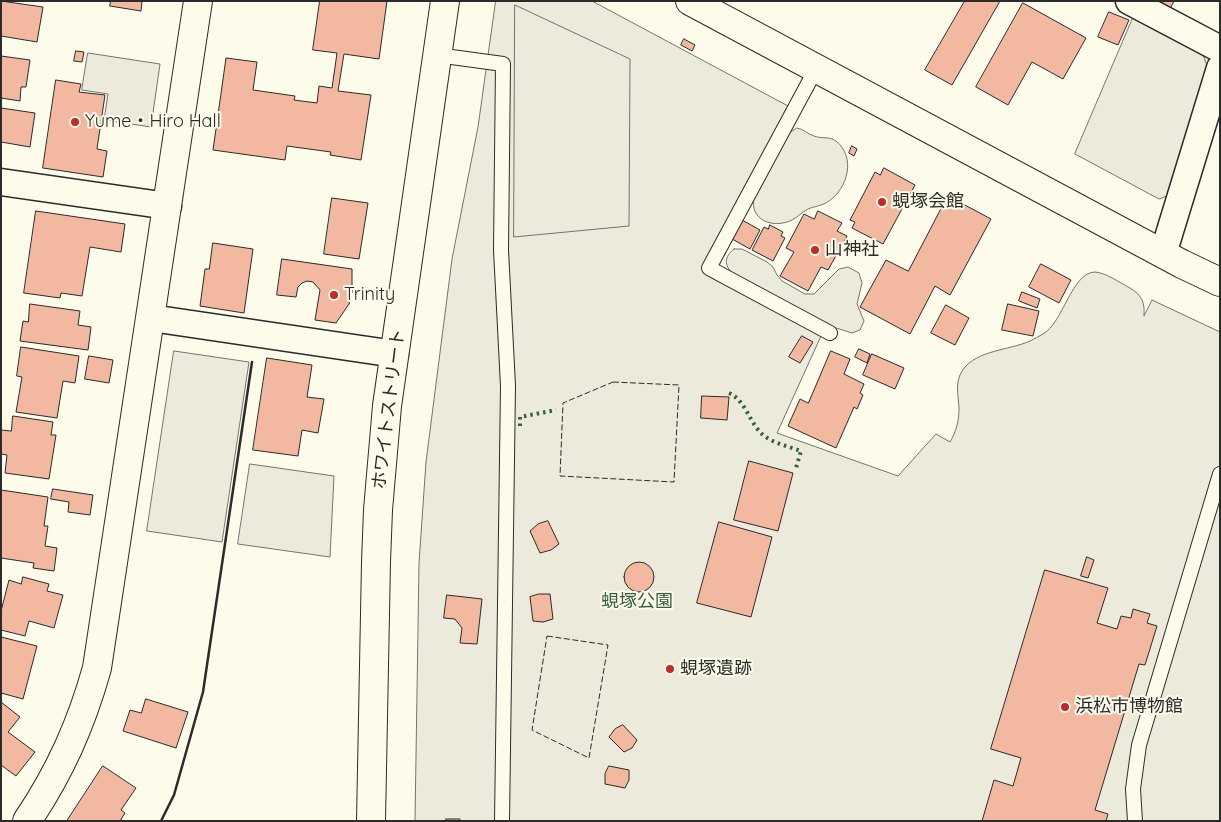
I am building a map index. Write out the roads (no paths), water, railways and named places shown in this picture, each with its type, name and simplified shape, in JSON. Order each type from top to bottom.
[{"type":"street","points":[[27,821],[61,766],[87,702],[97,668],[198,1]]},
{"type":"street","name":"ホワイトストリート","points":[[371,821],[378,510],[388,406],[445,1]]},
{"type":"street","points":[[690,1],[1163,254],[1220,282]]},
{"type":"street","points":[[1129,1],[1220,50]]},
{"type":"street","points":[[1163,254],[1220,68]]},
{"type":"street","points":[[1,182],[168,206]]},
{"type":"street","points":[[151,318],[395,354]]},
{"type":"lane","points":[[437,55],[503,64],[501,250],[508,386],[502,821]]},
{"type":"lane","points":[[816,69],[709,268],[830,333]]},
{"type":"lane","points":[[1134,821],[1133,789],[1139,745],[1220,474]]},
{"type":"place","name":"Yume・Hiro Hall","points":[[75,122]]},
{"type":"place","name":"蜆塚会館","points":[[882,202]]},
{"type":"place","name":"山神社","points":[[815,250]]},
{"type":"place","name":"Trinity","points":[[334,295]]},
{"type":"place","name":"蜆塚遺跡","points":[[670,669]]},
{"type":"place","name":"浜松市博物館","points":[[1065,707]]},
{"type":"park label","name":"蜆塚公園","points":[[637,602]]}]
